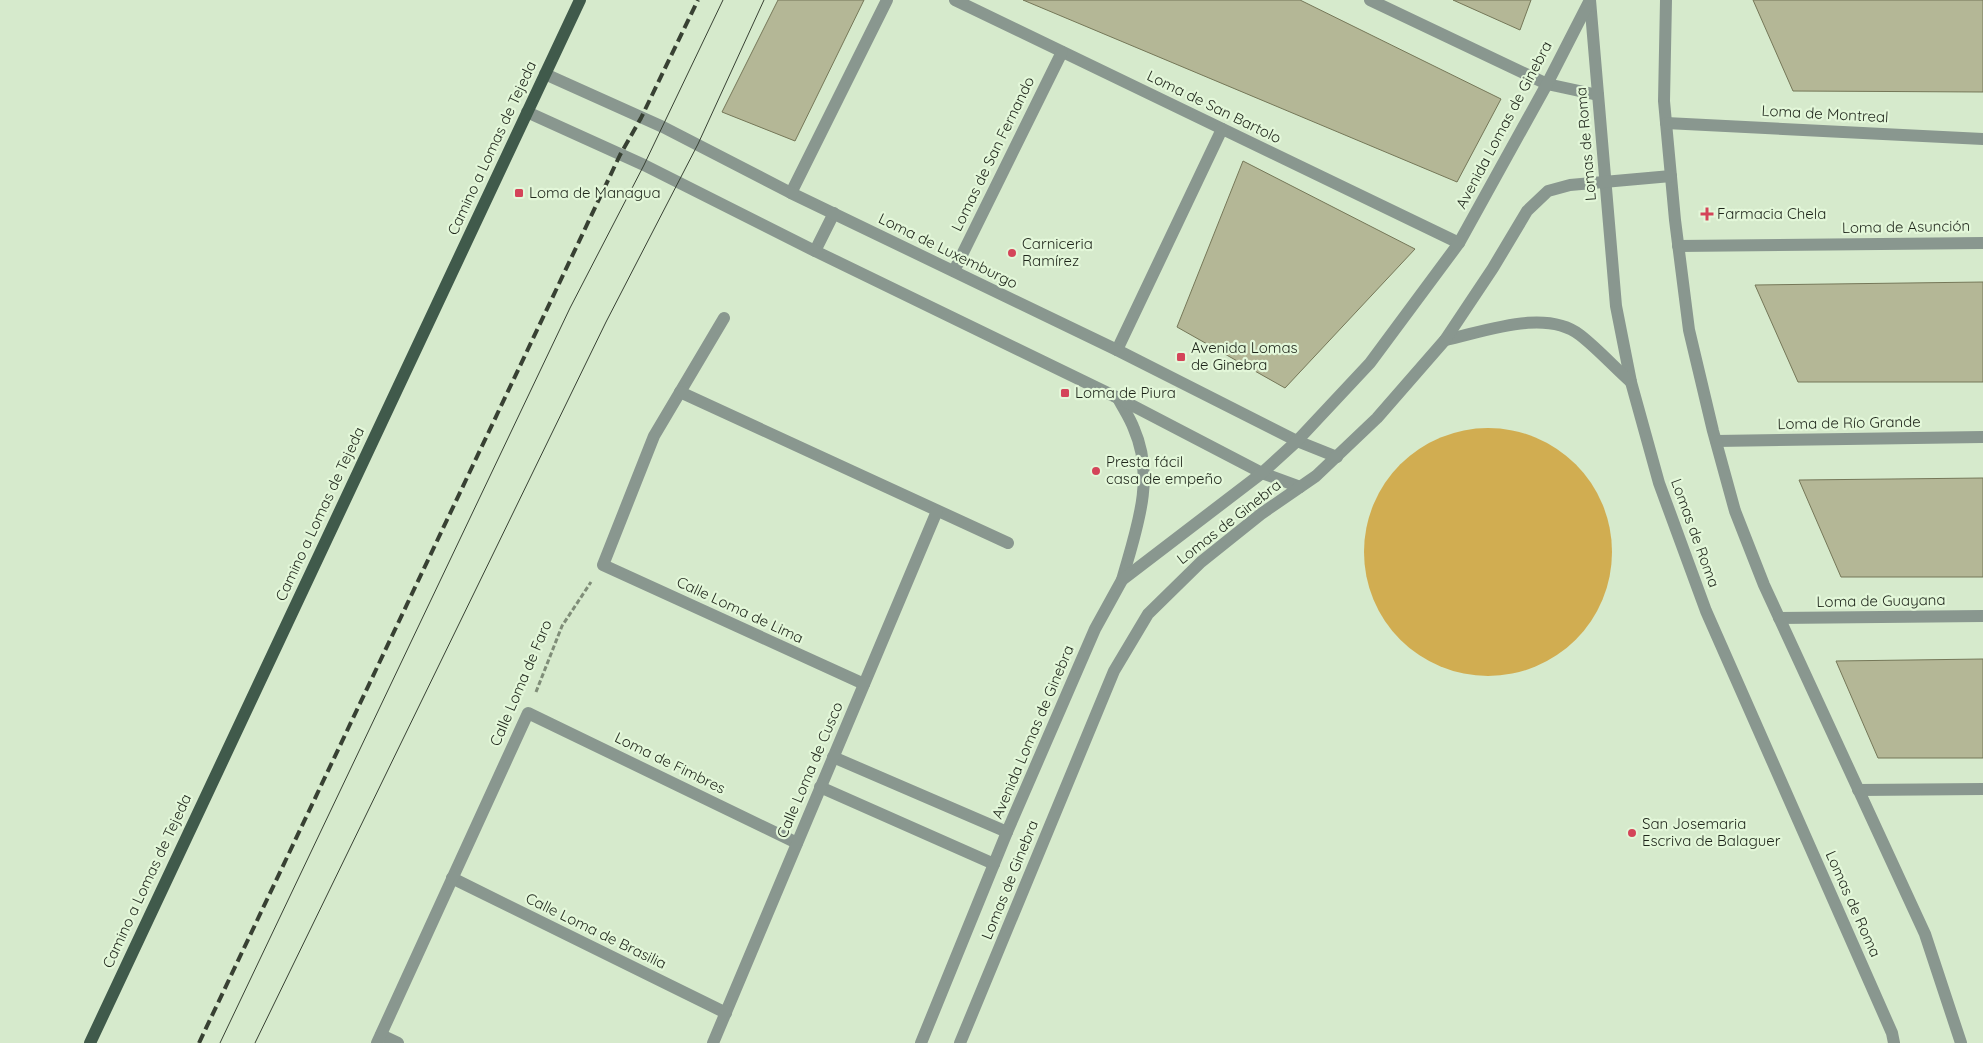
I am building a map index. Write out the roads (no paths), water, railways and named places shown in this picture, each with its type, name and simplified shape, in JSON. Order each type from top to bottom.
[{"type":"main road","name":"Camino a Lomas de Tejeda","points":[[90,1043],[580,0]]},
{"type":"street","points":[[792,193],[888,0]]},
{"type":"street","name":"Loma de San Bartolo","points":[[955,0],[1459,243]]},
{"type":"street","points":[[1370,0],[1546,84],[1598,95]]},
{"type":"street","name":"Avenida Lomas de Ginebra","points":[[921,1043],[1007,832],[1095,629],[1122,580],[1262,473],[1298,441],[1370,363],[1459,243],[1590,0]]},
{"type":"street","name":"Lomas de Roma","points":[[1590,0],[1616,306],[1631,382],[1659,483],[1706,611],[1888,1024],[1894,1043]]},
{"type":"street","points":[[1666,0],[1664,101],[1678,246],[1690,330],[1716,441],[1735,511],[1764,585],[1925,934],[1961,1043]]},
{"type":"street","name":"Lomas de San Fernando","points":[[954,272],[1062,52]]},
{"type":"street","name":"Loma de Luxemburgo","points":[[545,74],[663,127],[834,214],[1117,350],[1298,441],[1337,457]]},
{"type":"street","points":[[527,112],[644,165],[814,251],[1118,398],[1262,473],[1300,487]]},
{"type":"street","name":"Loma de Montreal","points":[[1666,123],[1983,139]]},
{"type":"street","points":[[1117,350],[1222,129]]},
{"type":"street","name":"Lomas de Ginebra","points":[[960,1043],[1114,671],[1148,614],[1201,562],[1261,514],[1316,476],[1377,418],[1445,340],[1494,268],[1527,211],[1548,191],[1570,185],[1671,176]]},
{"type":"street","points":[[814,251],[834,214]]},
{"type":"street","name":"Loma de Asunción","points":[[1678,246],[1983,242]]},
{"type":"street","points":[[724,318],[680,392],[1008,543]]},
{"type":"street","points":[[1445,340],[1527,322],[1554,322],[1578,334],[1631,382]]},
{"type":"street","name":"Calle Loma de Lima","points":[[680,392],[654,436],[603,565],[864,684]]},
{"type":"street","points":[[1118,398],[1135,430],[1144,462],[1144,495],[1122,580]]},
{"type":"street","name":"Loma de Río Grande","points":[[1716,441],[1983,437]]},
{"type":"street","name":"Calle Loma de Cusco","points":[[714,1043],[937,511]]},
{"type":"street","name":"Loma de Guayana","points":[[1779,618],[1983,616]]},
{"type":"street","name":"Loma de Fimbres","points":[[528,713],[797,843]]},
{"type":"street","name":"Calle Loma de Faro","points":[[379,1039],[528,713]]},
{"type":"street","points":[[833,757],[1007,832]]},
{"type":"street","points":[[820,787],[994,864]]},
{"type":"street","points":[[1858,790],[1983,789]]},
{"type":"street","name":"Calle Loma de Brasilia","points":[[452,878],[726,1013]]},
{"type":"street","points":[[379,1039],[398,1043]]},
{"type":"tram line","points":[[220,1043],[570,308],[644,165],[723,0]]},
{"type":"tram line","points":[[255,1043],[606,322],[698,144],[764,0]]},
{"type":"railway","points":[[199,1043],[620,155],[641,118],[698,0]]},
{"type":"place","name":"Loma de Managua","points":[[519,193]]},
{"type":"place","name":"Farmacia Chela","points":[[1707,214]]},
{"type":"place","name":"Carniceria Ramírez","points":[[1012,253]]},
{"type":"place","name":"Avenida Lomas de Ginebra","points":[[1181,357]]},
{"type":"place","name":"Loma de Piura","points":[[1065,393]]},
{"type":"place","name":"Presta fácil casa de empeño","points":[[1096,471]]},
{"type":"place","name":"San Josemaria Escriva de Balaguer","points":[[1632,833]]}]
